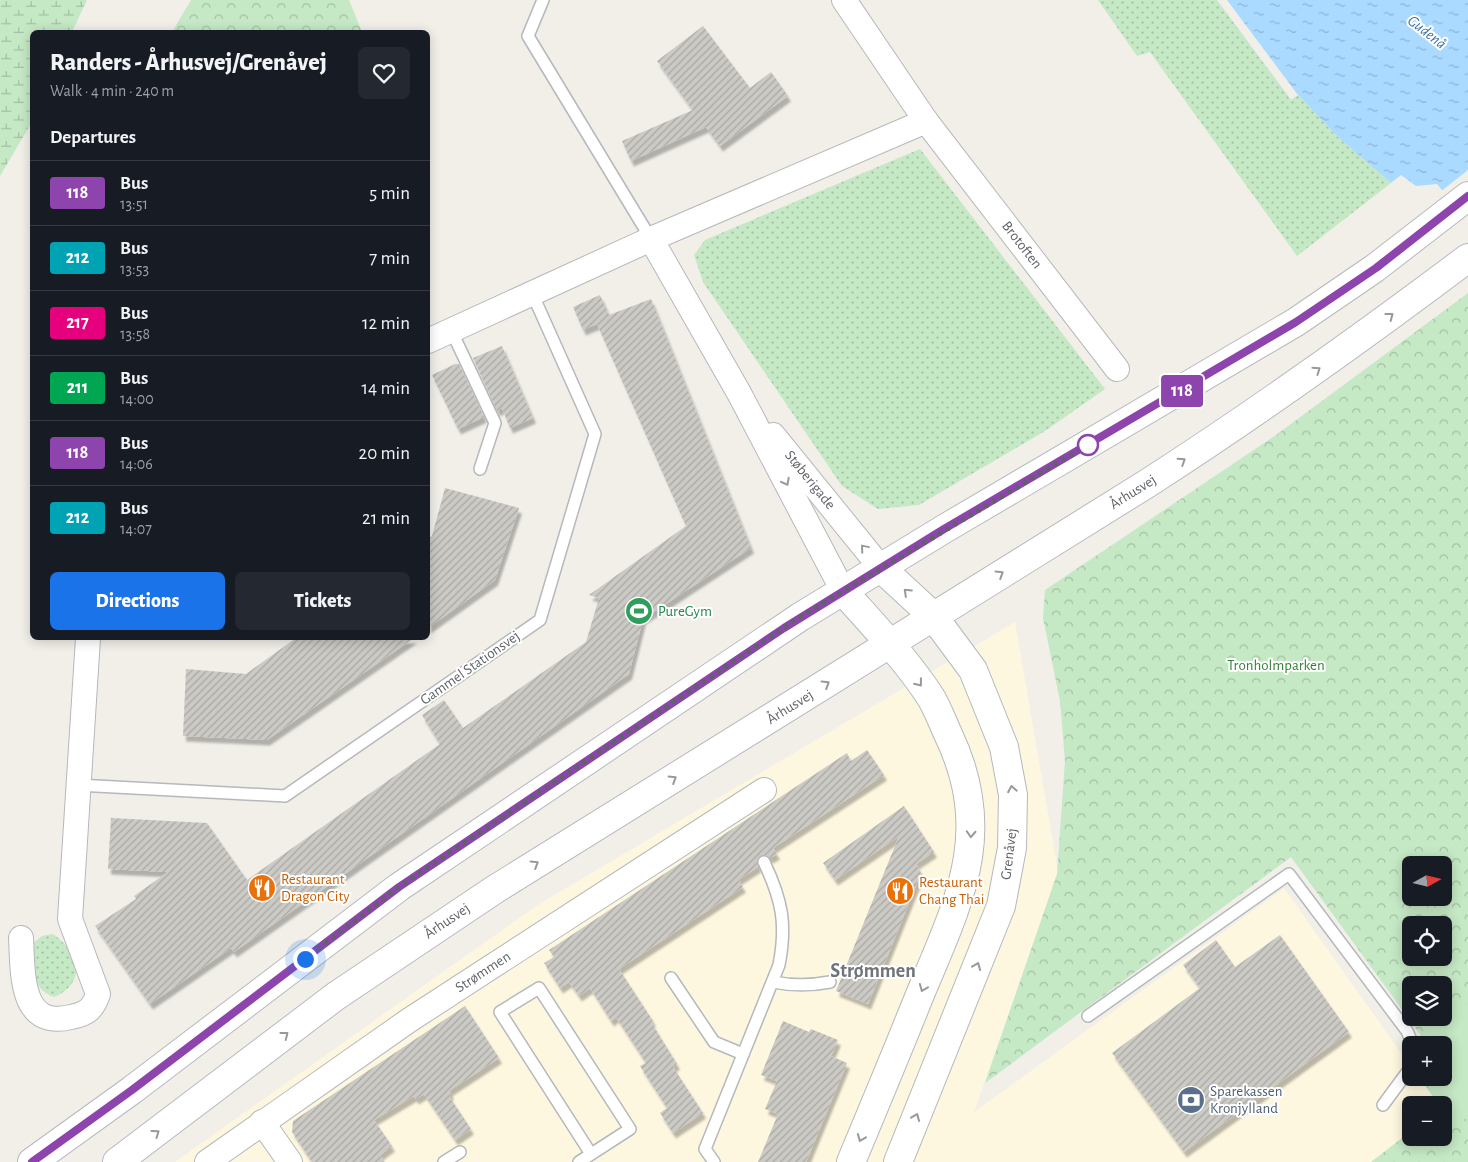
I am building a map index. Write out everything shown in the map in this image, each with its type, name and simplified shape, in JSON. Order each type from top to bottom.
[{"type":"main road","points":[[32,1162],[140,1084],[399,887],[800,617],[1296,322],[1376,268],[1460,202]]},
{"type":"main road","name":"Århusvej","points":[[116,1162],[351,985],[494,890],[1148,483],[1253,415],[1351,346],[1468,258]]},
{"type":"main road","name":"Grenåvej","points":[[881,568],[933,616],[973,670],[1004,747],[1013,795],[1012,848],[1001,906],[898,1162]]},
{"type":"main road","points":[[843,591],[890,644],[930,697],[953,745],[966,780],[972,817],[970,857],[958,904],[851,1162]]},
{"type":"street","name":"Brotoften","points":[[844,0],[926,121],[1117,369]]},
{"type":"street","points":[[430,340],[650,239],[926,121]]},
{"type":"street","name":"Støberigade","points":[[650,239],[739,393],[843,591]]},
{"type":"street","name":"Støberigade","points":[[739,393],[881,568]]},
{"type":"street","points":[[21,938],[25,992],[33,1007],[46,1017],[56,1020],[84,1014],[94,1006],[98,994],[70,919],[77,785],[88,640]]},
{"type":"street","name":"Strømmen","points":[[207,1162],[408,1021],[735,818],[764,790]]},
{"type":"street","points":[[262,1122],[290,1162]]},
{"type":"lane","points":[[543,0],[528,36],[650,239]]},
{"type":"lane","name":"Gammel Stationsvej","points":[[77,785],[285,796],[540,620],[595,434],[532,293]]},
{"type":"lane","points":[[451,330],[495,423],[480,469]]},
{"type":"lane","points":[[714,1162],[705,1149],[773,982],[784,940],[783,914],[777,890],[764,862]]},
{"type":"lane","points":[[1088,1016],[1290,874],[1409,1036]]},
{"type":"lane","points":[[671,978],[714,1042],[744,1054]]},
{"type":"lane","points":[[773,982],[792,986],[811,986],[830,982]]},
{"type":"lane","points":[[579,1162],[630,1129],[539,988],[500,1012],[591,1154]]},
{"type":"lane","points":[[1383,1105],[1402,1079]]},
{"type":"lane","points":[[448,1161],[460,1152]]},
{"type":"shaded area","points":[[1015,622],[1058,872],[974,1112],[1284,888],[1402,1054],[1402,1086],[1425,1086],[1432,1096],[1402,1096],[1402,1138],[1371,1162],[175,1162],[536,906]]},
{"type":"green space","points":[[0,0],[87,0],[73,30],[30,30],[30,125],[0,176]]},
{"type":"green space","points":[[191,0],[349,0],[361,30],[173,30]]},
{"type":"green space","points":[[1098,0],[1217,0],[1291,99],[1298,95],[1338,137],[1391,183],[1297,256],[1150,52],[1137,56]]},
{"type":"green space","points":[[920,149],[1105,389],[1045,431],[919,505],[878,509],[842,486],[703,282],[694,255],[705,240]]},
{"type":"green space","name":"Tronholmparken","points":[[1468,293],[1468,1162],[1371,1162],[1402,1138],[1402,1146],[1452,1146],[1452,1096],[1433,1096],[1426,1086],[1452,1086],[1452,1036],[1421,1036],[1414,1026],[1452,1026],[1452,976],[1402,976],[1402,1010],[1291,857],[985,1083],[1057,874],[1065,761],[1060,701],[1043,618],[1045,590],[1276,435]]},
{"type":"green space","points":[[53,934],[69,949],[76,967],[72,984],[65,991],[54,997],[40,988],[34,975],[32,960],[33,943],[42,936]]},
{"type":"green space","points":[[1468,1004],[1468,1120],[1452,1110],[1452,1096],[1439,1096],[1434,1086],[1452,1086],[1452,1036],[1435,1036],[1441,1026],[1452,1026],[1452,1013]]},
{"type":"water","name":"Gudenå","points":[[1217,0],[1468,0],[1468,223],[1437,184],[1416,186],[1401,175],[1391,183],[1338,137],[1298,95],[1291,100]]},
{"type":"pier","points":[[1217,0],[1227,0],[1298,95],[1291,100]]},
{"type":"pier","points":[[1468,170],[1468,226],[1440,192]]},
{"type":"building","points":[[703,26],[750,88],[771,72],[788,96],[720,146],[706,127],[631,161],[622,141],[693,110],[657,61]]},
{"type":"building","points":[[600,295],[609,315],[651,299],[751,548],[643,619],[629,674],[234,952],[231,948],[150,1004],[95,926],[136,899],[134,896],[168,872],[108,869],[111,818],[207,823],[247,880],[440,744],[422,715],[444,700],[463,728],[586,642],[599,598],[589,595],[686,526],[597,324],[583,330],[573,307]]},
{"type":"building","points":[[502,346],[533,418],[510,428],[502,408],[497,411],[473,358]]},
{"type":"building","points":[[455,364],[459,364],[484,417],[458,429],[432,375]]},
{"type":"building","points":[[445,488],[519,508],[495,580],[430,627],[430,538]]},
{"type":"building","points":[[293,640],[411,640],[267,740],[183,736],[186,669],[246,674]]},
{"type":"building","points":[[867,750],[884,775],[773,848],[777,854],[770,858],[761,855],[757,861],[758,867],[738,880],[743,887],[619,969],[653,1021],[651,1022],[677,1064],[673,1067],[703,1113],[673,1133],[660,1113],[667,1108],[640,1066],[646,1063],[616,1017],[611,1021],[590,988],[579,996],[569,982],[560,988],[544,963],[554,957],[549,950],[847,753],[851,761]]},
{"type":"building","points":[[904,806],[934,852],[916,864],[921,873],[868,1004],[836,991],[899,836],[835,880],[823,863]]},
{"type":"building","points":[[1280,935],[1349,1032],[1184,1152],[1112,1053],[1200,988],[1183,965],[1216,940],[1235,967]]},
{"type":"building","points":[[465,1006],[499,1058],[449,1091],[451,1094],[449,1096],[471,1129],[455,1140],[424,1094],[416,1099],[414,1096],[374,1120],[392,1146],[380,1155],[384,1162],[312,1162],[292,1132],[293,1121]]},
{"type":"building","points":[[783,1021],[809,1032],[811,1029],[838,1040],[831,1056],[847,1063],[806,1162],[758,1162],[778,1114],[765,1109],[777,1081],[761,1075]]},
{"type":"bus line","name":"118","points":[[32,1162],[132,1090],[399,887],[800,617],[944,529],[1226,365],[1296,322],[1376,268],[1468,196]]},
{"type":"place","name":"PureGym","points":[[639,611]]},
{"type":"place","name":"Restaurant Dragon City","points":[[262,888]]},
{"type":"place","name":"Restaurant Chang Thai","points":[[900,891]]},
{"type":"place","name":"Sparekassen Kronjylland","points":[[1191,1100]]},
{"type":"district","name":"Strømmen","points":[[873,971]]},
{"type":"route","points":[[305,959],[399,887],[800,617],[944,529],[1088,445]]}]
